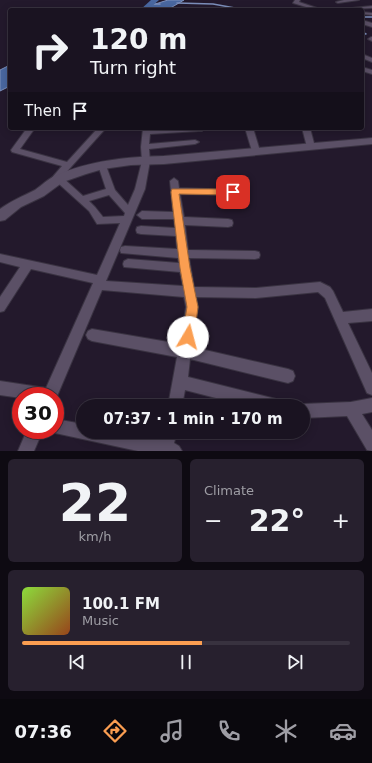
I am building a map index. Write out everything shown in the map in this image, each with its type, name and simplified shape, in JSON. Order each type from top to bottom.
[{"type":"main road","points":[[0,216],[16,204],[39,193],[54,182],[82,171],[102,166],[130,161],[146,161],[370,142]]},
{"type":"street","points":[[336,1],[357,0]]},
{"type":"street","points":[[289,1],[296,1],[313,8]]},
{"type":"street","points":[[336,1],[346,8]]},
{"type":"street","points":[[30,130],[15,150],[68,165]]},
{"type":"street","points":[[100,130],[54,182],[81,200],[92,210],[100,221],[129,215]]},
{"type":"street","points":[[0,388],[50,396],[140,189],[146,161],[145,147],[147,130]]},
{"type":"street","points":[[250,130],[256,152]]},
{"type":"street","points":[[307,130],[311,147]]},
{"type":"street","points":[[145,147],[195,142]]},
{"type":"street","points":[[102,166],[111,191],[129,215]]},
{"type":"street","points":[[176,399],[186,352],[192,307],[174,186],[233,192]]},
{"type":"street","points":[[81,200],[111,191]]},
{"type":"street","points":[[142,215],[179,223]]},
{"type":"street","points":[[141,230],[179,223],[228,223]]},
{"type":"street","points":[[125,250],[184,254],[255,255]]},
{"type":"street","points":[[0,258],[99,282],[190,292],[256,294],[320,287],[326,291],[340,318],[372,388]]},
{"type":"street","points":[[0,307],[28,264]]},
{"type":"street","points":[[128,264],[185,268]]},
{"type":"street","points":[[340,318],[372,315]]},
{"type":"street","points":[[92,335],[186,352],[288,376]]},
{"type":"street","points":[[180,382],[248,399]]},
{"type":"street","points":[[310,411],[351,409],[372,405]]},
{"type":"street","points":[[351,409],[372,445]]},
{"type":"street","points":[[64,428],[76,430]]},
{"type":"street","points":[[26,451],[31,439]]},
{"type":"street","points":[[117,439],[168,450],[169,439]]},
{"type":"water","points":[[168,0],[184,0],[170,8],[142,8]]},
{"type":"water","points":[[8,66],[8,87],[0,91],[0,70]]},
{"type":"waterway","points":[[146,8],[155,0]]},
{"type":"waterway","points":[[177,3],[213,4],[235,8]]},
{"type":"waterway","points":[[151,4],[160,4]]},
{"type":"waterway","points":[[364,17],[372,17]]},
{"type":"waterway","points":[[364,33],[366,34],[364,34]]},
{"type":"route","points":[[188,337],[192,307],[185,268],[175,192],[233,192]]}]
